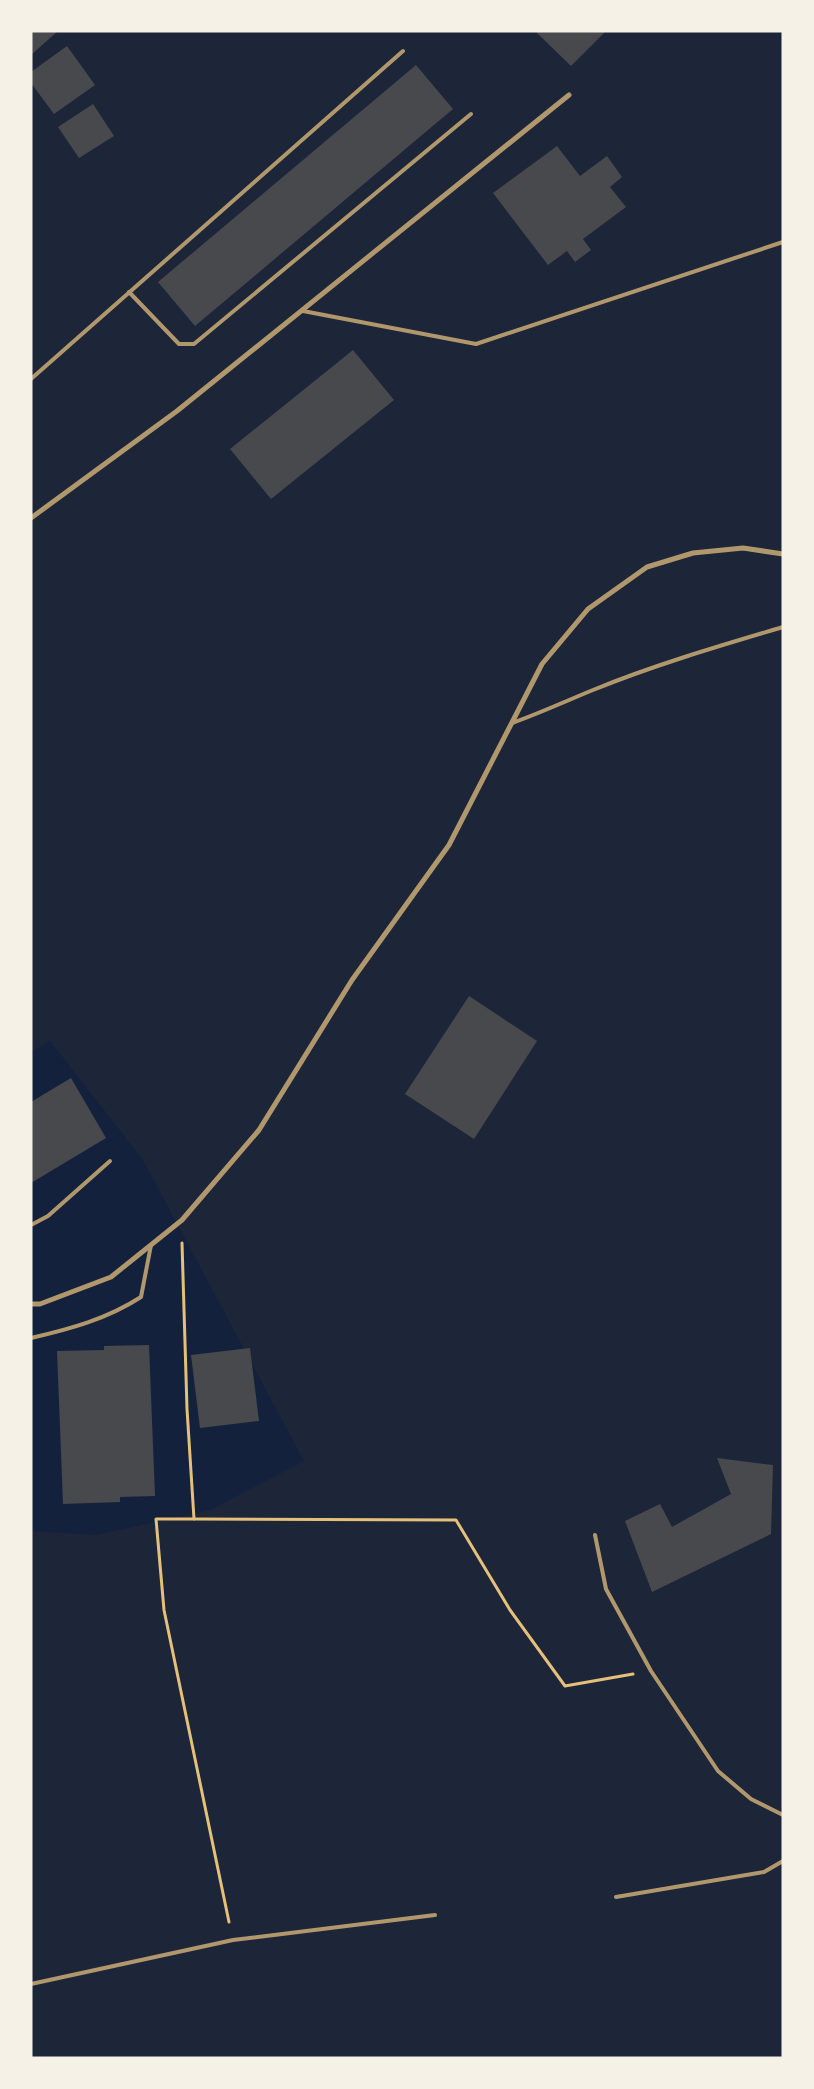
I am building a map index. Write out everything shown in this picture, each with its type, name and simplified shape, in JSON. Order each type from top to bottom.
[{"type":"street","points":[[31,518],[177,411],[304,311],[569,95]]},
{"type":"street","points":[[31,1304],[40,1304],[111,1277],[182,1220],[259,1130],[352,980],[449,845],[542,664],[588,609],[647,567],[693,552],[743,548],[783,554]]},
{"type":"lane","points":[[31,380],[403,51]]},
{"type":"lane","points":[[130,292],[179,344],[194,344],[470,114]]},
{"type":"lane","points":[[304,311],[476,344],[783,242]]},
{"type":"lane","points":[[512,723],[542,713],[594,689],[783,628]]},
{"type":"lane","points":[[31,1225],[48,1216],[110,1161]]},
{"type":"lane","points":[[31,1338],[79,1327],[121,1310],[141,1296],[151,1245]]},
{"type":"lane","points":[[595,1535],[606,1590],[651,1671],[718,1771],[751,1799],[783,1815]]},
{"type":"lane","points":[[616,1897],[764,1872],[783,1861]]},
{"type":"lane","points":[[31,1984],[233,1940],[435,1915]]},
{"type":"path","points":[[182,1220],[187,1409],[194,1519]]},
{"type":"path","points":[[233,1940],[164,1610],[156,1519],[456,1520],[510,1610],[566,1686],[651,1671]]},
{"type":"shaded area","points":[[31,31],[783,31],[783,2058],[31,2058],[31,1531],[96,1535],[210,1510],[304,1461],[143,1160],[50,1041],[31,1052]]},
{"type":"building","points":[[31,31],[58,31],[31,55]]},
{"type":"building","points":[[535,31],[606,31],[571,66]]},
{"type":"building","points":[[67,46],[95,85],[54,114],[31,83],[31,72]]},
{"type":"building","points":[[416,65],[453,109],[195,326],[158,282]]},
{"type":"building","points":[[93,104],[114,136],[79,158],[58,127]]},
{"type":"building","points":[[557,146],[580,176],[607,156],[622,177],[610,187],[626,207],[583,239],[591,250],[575,262],[567,251],[548,265],[493,193]]},
{"type":"building","points":[[353,350],[394,400],[271,499],[230,449]]},
{"type":"building","points":[[469,996],[537,1041],[474,1139],[405,1094]]},
{"type":"building","points":[[71,1078],[106,1138],[31,1183],[31,1102]]},
{"type":"building","points":[[149,1345],[155,1496],[120,1497],[120,1502],[63,1504],[57,1351],[104,1350],[104,1346]]},
{"type":"building","points":[[250,1348],[259,1421],[200,1428],[191,1355]]},
{"type":"building","points":[[717,1458],[773,1465],[771,1534],[652,1592],[625,1521],[660,1504],[672,1527],[731,1494]]}]
